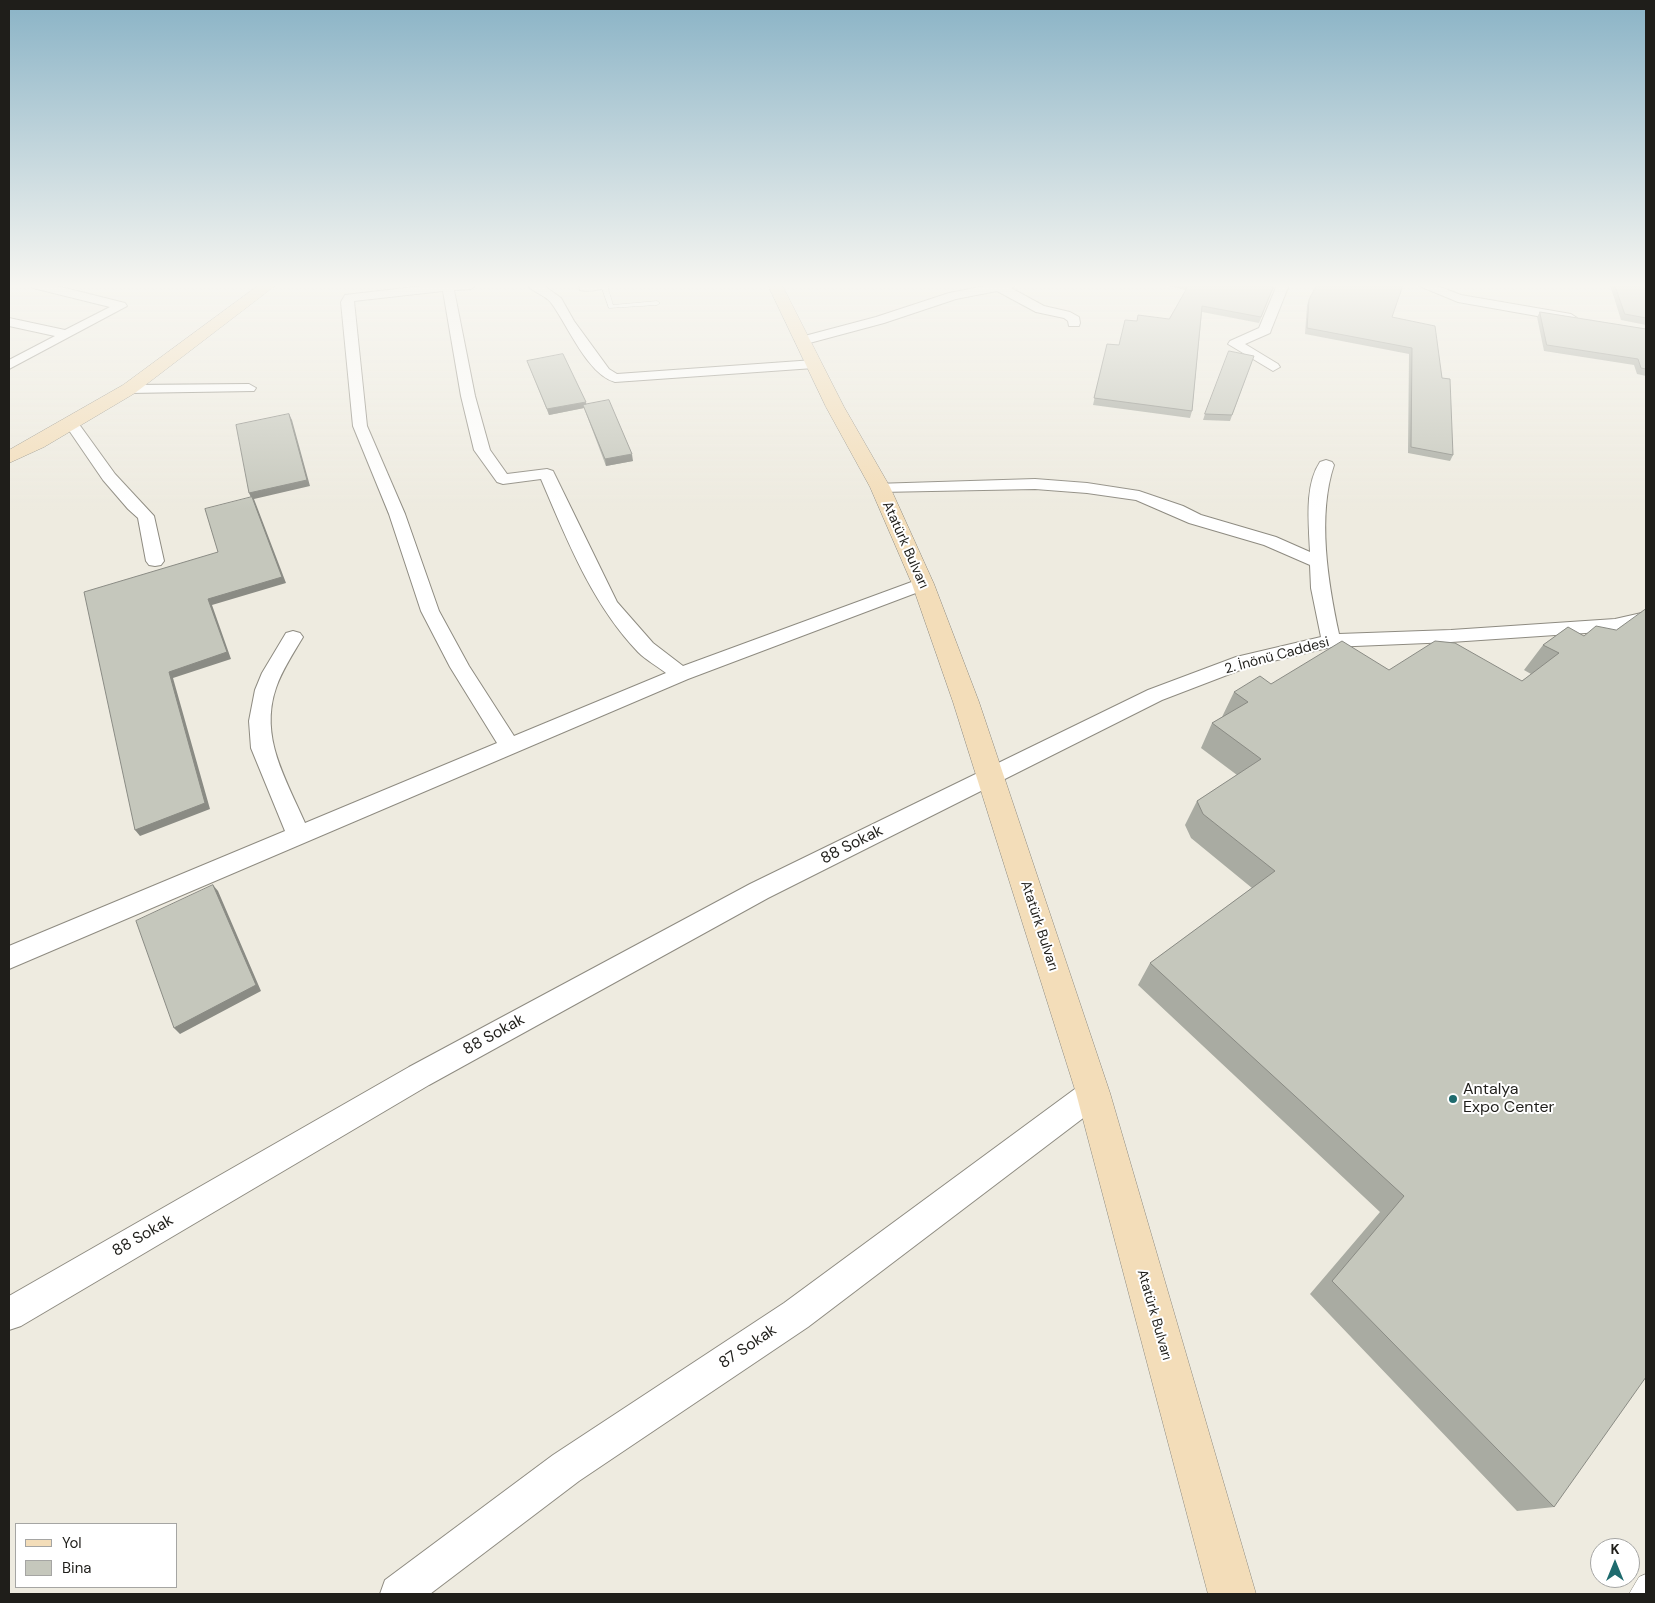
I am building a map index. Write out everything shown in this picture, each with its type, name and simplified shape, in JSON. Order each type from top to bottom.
[{"type":"street","points":[[9,457],[129,389],[169,360]]},
{"type":"street","points":[[353,360],[360,426],[397,514],[430,611],[460,667],[510,746]]},
{"type":"street","points":[[461,360],[468,396],[482,450],[504,480],[547,474],[570,526],[609,604],[646,648],[680,674]]},
{"type":"street","points":[[595,360],[610,377],[615,378],[750,360]]},
{"type":"street","name":"Atatürk Bulvarı","points":[[812,360],[835,407],[880,487],[923,584],[966,702],[1093,1093],[1232,1594]]},
{"type":"street","points":[[1261,360],[1273,367]]},
{"type":"street","points":[[129,389],[248,388]]},
{"type":"street","points":[[71,423],[109,477],[134,506],[146,516],[155,561]]},
{"type":"street","points":[[1326,465],[1319,485],[1317,515],[1318,562],[1320,588],[1331,641]]},
{"type":"street","points":[[880,487],[1035,484],[1087,488],[1139,496],[1195,519],[1270,541],[1318,562]]},
{"type":"street","points":[[9,958],[680,674],[923,584]]},
{"type":"street","name":"2. İnönü Caddesi","points":[[990,775],[1155,695],[1243,662],[1331,641],[1470,635],[1615,624],[1646,618]]},
{"type":"street","points":[[293,637],[272,673],[265,690],[258,721],[262,748],[299,836]]},
{"type":"street","name":"88 Sokak","points":[[9,1314],[419,1076],[759,891],[990,775]]},
{"type":"street","name":"87 Sokak","points":[[399,1594],[566,1468],[796,1315],[1093,1093]]},
{"type":"building","points":[[566,360],[586,402],[547,409],[527,361]]},
{"type":"building","points":[[1103,360],[1197,360],[1192,411],[1094,398]]},
{"type":"building","points":[[1226,360],[1253,360],[1232,415],[1205,414]]},
{"type":"building","points":[[1412,360],[1440,360],[1442,378],[1450,379],[1453,455],[1411,447]]},
{"type":"building","points":[[1638,360],[1646,360],[1646,369],[1641,368]]},
{"type":"building","points":[[609,400],[632,454],[605,459],[583,405]]},
{"type":"building","points":[[289,414],[307,480],[249,493],[236,425]]},
{"type":"building","points":[[252,497],[282,577],[208,599],[227,652],[169,672],[205,803],[135,830],[84,592],[218,552],[205,509]]},
{"type":"building","name":"Antalya Expo Center","points":[[1646,609],[1646,1377],[1554,1507],[1332,1281],[1404,1196],[1150,963],[1275,871],[1203,814],[1197,801],[1261,759],[1212,723],[1248,702],[1234,692],[1260,676],[1271,684],[1342,641],[1389,670],[1435,641],[1455,643],[1522,681],[1559,653],[1543,645],[1568,627],[1584,636],[1596,626],[1616,630]]},
{"type":"building","points":[[213,885],[256,985],[174,1028],[136,921]]},
{"type":"place","name":"Antalya Expo Center","points":[[1453,1099]]}]
